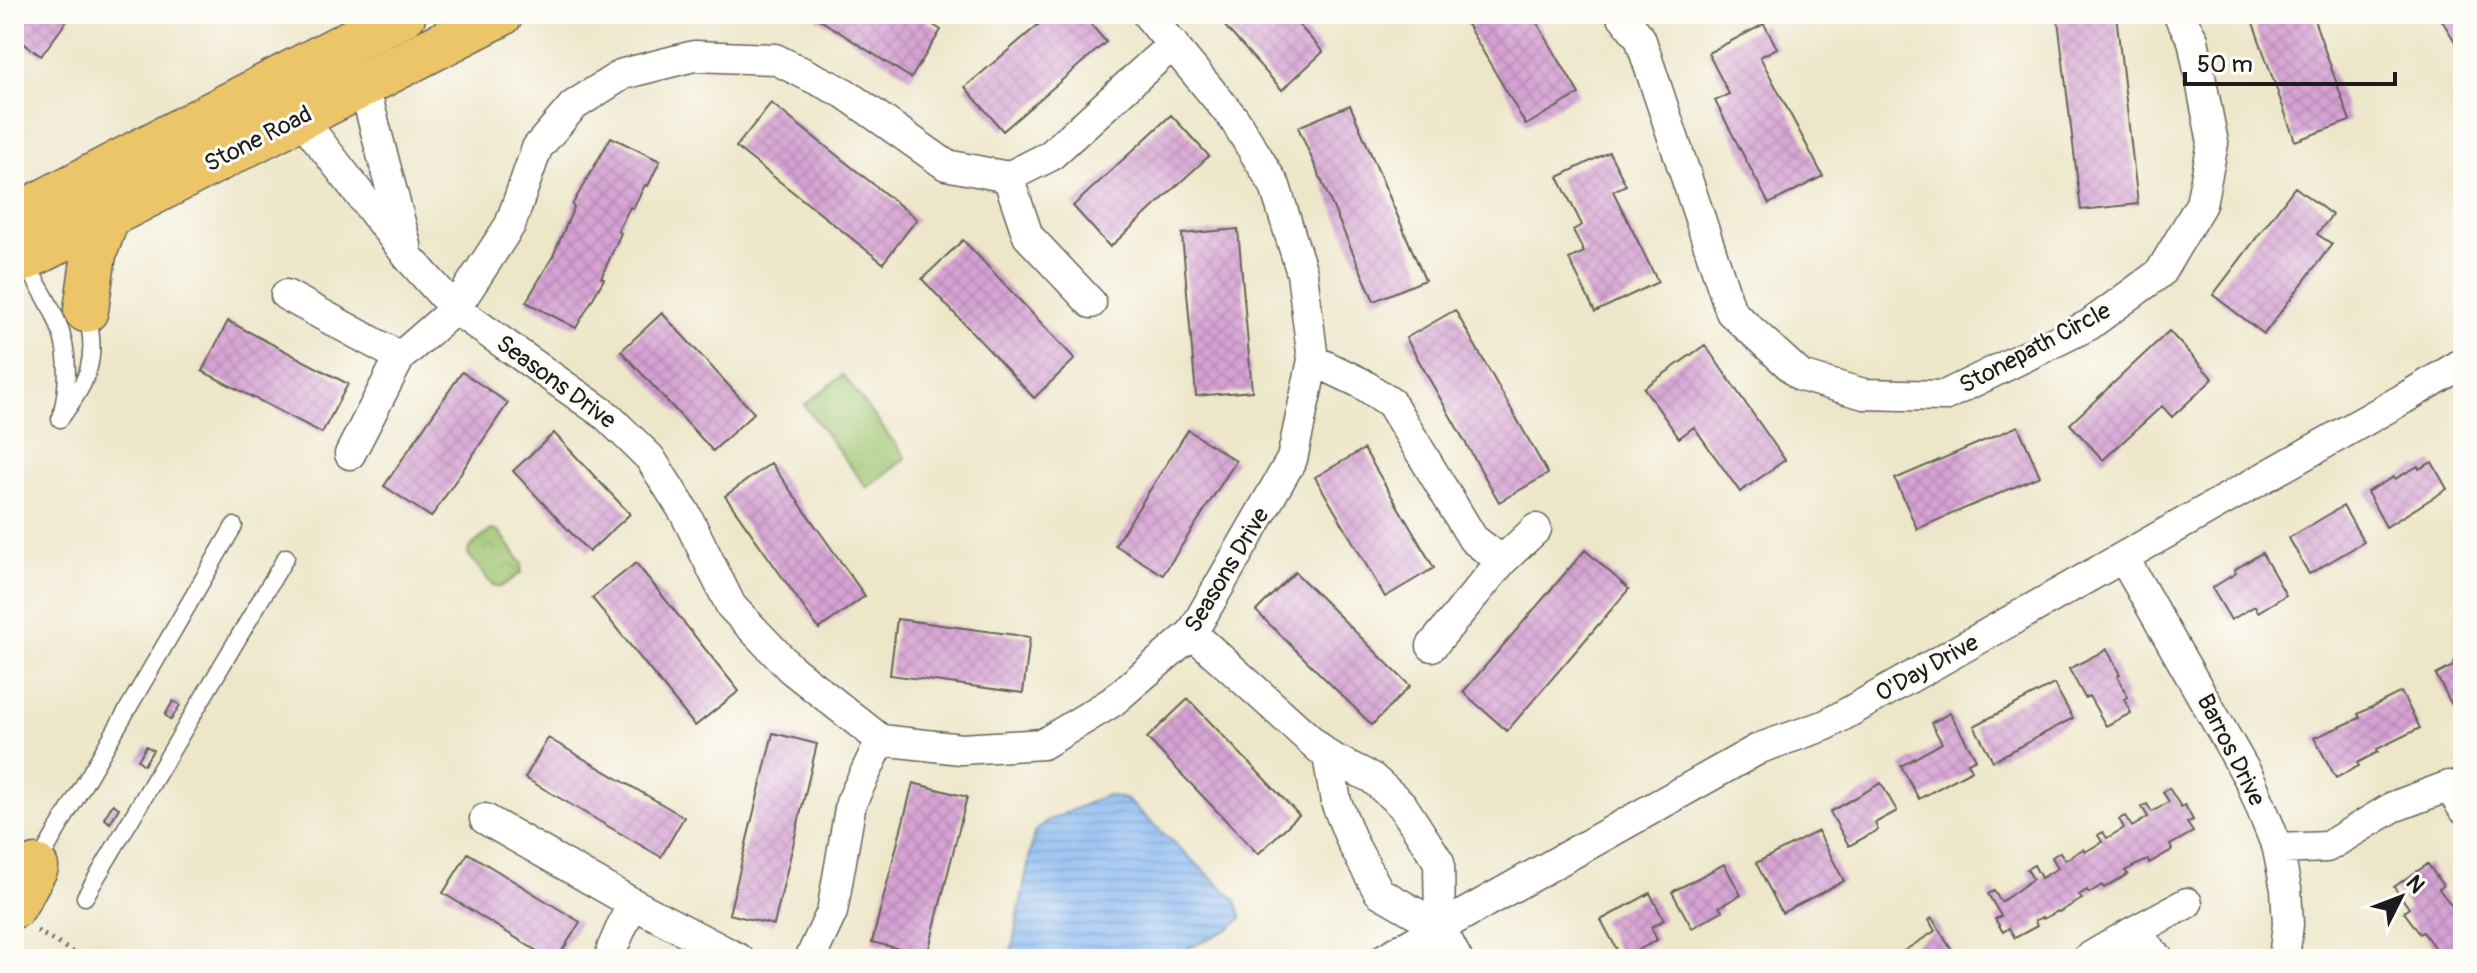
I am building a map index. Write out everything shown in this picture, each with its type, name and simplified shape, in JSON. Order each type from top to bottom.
[{"type":"main road","name":"Stone Road","points":[[44,246],[404,14]]},
{"type":"main road","name":"Stone Road","points":[[44,246],[501,14]]},
{"type":"main road","points":[[44,246],[94,254],[108,216]]},
{"type":"main road","points":[[20,915],[36,867]]},
{"type":"street","name":"Seasons Drive","points":[[300,117],[410,259],[455,309],[607,416],[650,458],[685,513],[731,606],[790,668],[881,740],[961,749],[1043,744],[1112,702],[1192,633],[1292,459],[1313,360],[1302,273],[1275,186],[1234,119],[1147,14]]},
{"type":"street","name":"Stonepath Circle","points":[[1621,14],[1640,38],[1731,312],[1801,376],[1864,394],[1944,396],[2089,325],[2160,273],[2201,204],[2213,143],[2193,40],[2178,14]]},
{"type":"street","points":[[350,454],[400,357],[455,309],[510,225],[537,148],[573,106],[623,74],[694,56],[775,59],[844,93],[946,165],[1008,177],[1050,156],[1173,44]]},
{"type":"street","name":"Seasons Drive","points":[[364,86],[410,259]]},
{"type":"street","points":[[1008,177],[1028,236],[1091,303]]},
{"type":"street","points":[[286,295],[400,357]]},
{"type":"street","points":[[1313,360],[1361,383],[1391,403],[1473,539],[1502,561]]},
{"type":"street","name":"O'Day Drive","points":[[1384,959],[1760,748],[1826,725],[2463,363]]},
{"type":"street","points":[[1432,646],[1502,561],[1536,529]]},
{"type":"street","name":"Barros Drive","points":[[2123,557],[2250,780],[2278,849],[2286,889],[2288,924],[2284,959]]},
{"type":"street","points":[[1192,633],[1328,756],[1372,778],[1402,805],[1439,862],[1440,927],[1457,959]]},
{"type":"street","points":[[810,959],[832,912],[851,803],[881,740]]},
{"type":"street","points":[[1328,756],[1336,802],[1353,844],[1379,892],[1440,927]]},
{"type":"street","points":[[2278,849],[2327,847],[2393,807],[2449,786],[2463,808]]},
{"type":"street","points":[[485,819],[632,903],[739,959]]},
{"type":"street","points":[[614,959],[612,949],[632,903]]},
{"type":"street","points":[[2087,959],[2187,903]]},
{"type":"street","points":[[2133,932],[2159,959]]},
{"type":"lane","points":[[44,246],[93,339],[89,370],[77,396],[60,419],[68,367],[65,343],[47,299],[44,246]]},
{"type":"lane","points":[[36,867],[234,526]]},
{"type":"lane","points":[[85,897],[286,557]]},
{"type":"path","points":[[20,915],[85,959]]},
{"type":"green space","points":[[843,375],[906,458],[867,488],[804,405]]},
{"type":"green space","points":[[491,530],[500,532],[522,564],[521,573],[501,587],[492,585],[468,554],[469,548]]},
{"type":"water","points":[[1107,795],[1127,800],[1236,900],[1242,918],[1229,929],[1167,959],[1010,959],[1034,833],[1047,821]]},
{"type":"building","points":[[15,14],[72,14],[41,56],[14,36]]},
{"type":"building","points":[[811,14],[916,14],[941,30],[911,78]]},
{"type":"building","points":[[1051,14],[1082,14],[1106,42],[1003,131],[965,87]]},
{"type":"building","points":[[1214,14],[1289,14],[1323,52],[1282,90]]},
{"type":"building","points":[[1461,14],[1532,14],[1579,94],[1526,125]]},
{"type":"building","points":[[2116,14],[2138,204],[2081,210],[2058,20]]},
{"type":"building","points":[[2250,14],[2312,14],[2350,121],[2295,141]]},
{"type":"building","points":[[2438,14],[2463,14],[2463,55]]},
{"type":"building","points":[[1764,24],[1777,48],[1760,57],[1823,176],[1769,204],[1715,101],[1729,94],[1708,53]]},
{"type":"building","points":[[771,103],[917,219],[883,263],[736,147]]},
{"type":"building","points":[[1350,105],[1425,280],[1374,301],[1298,127]]},
{"type":"building","points":[[1171,115],[1209,156],[1110,247],[1073,206]]},
{"type":"building","points":[[611,137],[660,161],[648,186],[645,185],[633,208],[630,207],[601,278],[604,279],[576,328],[526,302],[553,256],[574,207],[572,205]]},
{"type":"building","points":[[1609,152],[1626,185],[1613,191],[1658,282],[1595,312],[1569,259],[1584,252],[1573,230],[1582,225],[1558,177]]},
{"type":"building","points":[[2295,187],[2332,215],[2317,234],[2332,244],[2264,334],[2213,295]]},
{"type":"building","points":[[1238,229],[1252,391],[1196,396],[1182,234]]},
{"type":"building","points":[[963,240],[1075,359],[1034,398],[922,279]]},
{"type":"building","points":[[1455,310],[1548,474],[1499,502],[1406,338]]},
{"type":"building","points":[[662,313],[754,413],[713,451],[621,351]]},
{"type":"building","points":[[228,321],[348,384],[322,433],[202,371]]},
{"type":"building","points":[[2169,331],[2213,379],[2172,417],[2162,406],[2103,460],[2070,424]]},
{"type":"building","points":[[1705,345],[1785,460],[1740,492],[1694,427],[1679,438],[1644,388]]},
{"type":"building","points":[[462,372],[508,403],[431,517],[384,486]]},
{"type":"building","points":[[2018,426],[2040,476],[1917,529],[1895,479]]},
{"type":"building","points":[[1188,430],[1236,461],[1163,575],[1115,545]]},
{"type":"building","points":[[554,433],[630,514],[589,552],[513,471]]},
{"type":"building","points":[[1364,449],[1434,568],[1385,597],[1315,477]]},
{"type":"building","points":[[2432,462],[2447,489],[2386,527],[2367,492]]},
{"type":"building","points":[[771,463],[865,596],[819,629],[725,496]]},
{"type":"building","points":[[2343,506],[2364,542],[2309,574],[2289,538]]},
{"type":"building","points":[[1585,550],[1629,589],[1507,731],[1463,692]]},
{"type":"building","points":[[2262,553],[2286,595],[2258,612],[2255,606],[2231,620],[2212,588]]},
{"type":"building","points":[[636,563],[739,691],[695,726],[592,598]]},
{"type":"building","points":[[1295,572],[1410,686],[1372,725],[1256,611]]},
{"type":"building","points":[[897,619],[1030,637],[1023,693],[890,675]]},
{"type":"building","points":[[2107,649],[2120,675],[2117,676],[2128,697],[2124,699],[2131,713],[2106,726],[2069,669]]},
{"type":"building","points":[[2463,657],[2463,704],[2454,709],[2436,675]]},
{"type":"building","points":[[2054,684],[2073,718],[1993,761],[1974,726]]},
{"type":"building","points":[[2401,692],[2420,728],[2377,749],[2378,752],[2357,763],[2359,766],[2336,778],[2314,738],[2360,718],[2358,714]]},
{"type":"building","points":[[1188,699],[1299,815],[1258,854],[1147,738]]},
{"type":"building","points":[[173,701],[180,705],[171,720],[165,715]]},
{"type":"building","points":[[1950,713],[1976,759],[1968,763],[1972,770],[1919,799],[1901,766],[1942,743],[1931,723]]},
{"type":"building","points":[[773,733],[817,744],[774,925],[729,914]]},
{"type":"building","points":[[548,738],[684,817],[661,857],[525,778]]},
{"type":"building","points":[[146,746],[153,750],[144,765],[138,760]]},
{"type":"building","points":[[913,783],[967,797],[927,956],[872,942]]},
{"type":"building","points":[[1881,783],[1897,811],[1875,823],[1878,830],[1849,846],[1830,812]]},
{"type":"building","points":[[2169,788],[2181,807],[2185,805],[2193,820],[2187,823],[2193,832],[2170,845],[2172,850],[2149,863],[2148,860],[2125,871],[2128,874],[2104,888],[2102,885],[2089,893],[2087,890],[2079,895],[2082,899],[2035,921],[2037,926],[2015,938],[2009,928],[2003,932],[1995,919],[2001,916],[1988,894],[1994,891],[2001,902],[2033,879],[2027,869],[2034,865],[2041,878],[2058,868],[2052,857],[2060,852],[2065,860],[2083,849],[2085,852],[2102,842],[2098,835],[2103,832],[2107,838],[2124,828],[2119,819],[2125,816],[2132,827],[2148,817],[2142,807],[2147,804],[2152,812],[2169,802],[2163,792]]},
{"type":"building","points":[[113,804],[119,808],[110,823],[104,818]]},
{"type":"building","points":[[1818,831],[1844,881],[1782,913],[1756,863]]},
{"type":"building","points":[[468,853],[580,922],[557,959],[550,959],[443,893]]},
{"type":"building","points":[[1724,864],[1741,895],[1719,907],[1722,911],[1692,928],[1672,892]]},
{"type":"building","points":[[2428,864],[2443,886],[2439,889],[2463,921],[2463,959],[2436,959],[2432,952],[2436,950],[2404,912],[2409,908],[2394,887]]},
{"type":"building","points":[[1650,893],[1664,920],[1651,927],[1657,940],[1622,959],[1601,920]]},
{"type":"building","points":[[1932,918],[1957,959],[1885,959],[1894,953],[1896,956],[1935,931],[1929,920]]}]
